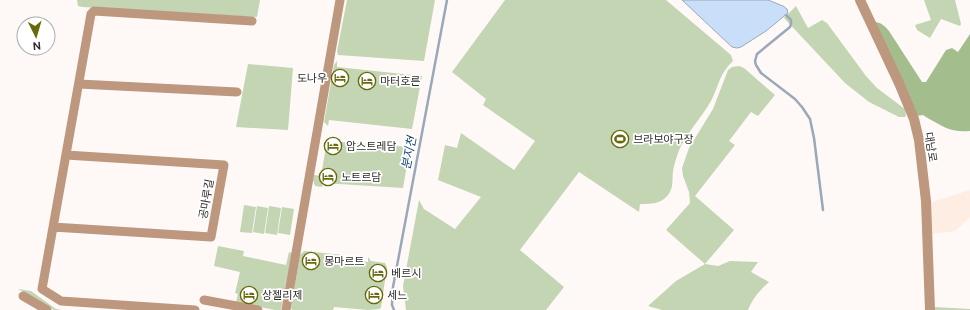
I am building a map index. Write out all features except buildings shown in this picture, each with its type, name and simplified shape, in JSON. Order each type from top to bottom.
[{"type":"street","points":[[286,310],[340,0]]},
{"type":"street","name":"대남로","points":[[860,0],[905,96],[914,119],[919,140],[926,201],[930,310]]},
{"type":"street","points":[[195,310],[61,301],[42,290],[91,14],[94,11],[252,21]]},
{"type":"street","points":[[78,84],[237,92]]},
{"type":"street","name":"공마루길","points":[[53,227],[211,237],[224,165],[66,155]]},
{"type":"street","points":[[23,296],[47,310]]},
{"type":"street","points":[[204,300],[258,310]]},
{"type":"shaded area","points":[[970,190],[970,217],[955,231],[930,234],[929,203]]},
{"type":"green space","points":[[77,0],[260,0],[257,17],[82,7],[78,6]]},
{"type":"green space","points":[[347,0],[435,0],[424,61],[338,55],[337,51]]},
{"type":"green space","points":[[505,0],[666,0],[731,55],[733,61],[722,75],[714,96],[707,108],[681,146],[674,166],[671,189],[665,198],[656,203],[640,204],[639,212],[579,172],[520,250],[564,287],[546,310],[406,310],[403,286],[419,200],[424,209],[455,229],[481,197],[438,180],[445,145],[457,148],[461,133],[514,170],[535,141],[483,105],[486,99],[452,72]]},
{"type":"green space","points":[[924,0],[955,0],[961,24],[960,26],[941,19],[930,38],[917,30],[915,25],[931,20]]},
{"type":"green space","points":[[796,6],[808,28],[822,20],[827,23],[866,76],[877,88],[905,109],[905,117],[899,117],[869,102],[845,83],[784,18]]},
{"type":"green space","points":[[874,22],[886,27],[922,82],[926,82],[946,50],[952,48],[958,52],[970,34],[970,131],[952,130],[923,115],[917,116]]},
{"type":"green space","points":[[337,61],[337,67],[422,76],[412,129],[329,120],[328,126],[324,122],[334,65]]},
{"type":"green space","points":[[248,64],[293,68],[288,130],[236,127]]},
{"type":"green space","points":[[739,66],[744,68],[775,95],[758,116],[751,112],[729,141],[735,145],[695,196],[734,230],[705,264],[666,230],[690,203],[689,192],[683,176],[682,168],[689,148],[713,109],[728,70],[732,67]]},
{"type":"green space","points":[[327,141],[410,147],[403,188],[323,183],[322,187],[315,186],[313,180],[314,175],[321,176]]},
{"type":"green space","points":[[244,205],[256,207],[252,233],[240,232]]},
{"type":"green space","points":[[257,206],[268,208],[264,234],[253,232]]},
{"type":"green space","points":[[269,206],[281,208],[277,235],[265,233]]},
{"type":"green space","points":[[282,207],[294,209],[290,235],[278,233]]},
{"type":"green space","points":[[218,246],[244,251],[243,256],[286,265],[289,252],[292,253],[281,310],[236,302],[238,294],[235,293],[240,272],[214,266]]},
{"type":"green space","points":[[304,251],[344,255],[344,258],[368,262],[368,257],[371,261],[385,263],[387,267],[380,309],[368,310],[334,307],[333,310],[292,310],[291,308],[300,255]]},
{"type":"green space","points":[[730,261],[758,262],[751,272],[769,282],[762,288],[748,310],[662,310],[648,306],[676,281],[705,264],[718,266]]},
{"type":"green space","points":[[18,289],[31,291],[56,309],[63,310],[54,310]]},
{"type":"green space","points":[[934,307],[970,309],[970,310],[934,310]]},
{"type":"water","points":[[682,0],[768,0],[783,6],[787,9],[788,13],[766,31],[737,48],[732,47]]},
{"type":"waterway","name":"분지천","points":[[394,310],[392,305],[393,287],[447,0]]},
{"type":"waterway","points":[[786,15],[791,20],[790,27],[757,54],[755,61],[761,73],[795,99],[810,119],[814,138],[823,210]]},
{"type":"place","name":"도나우","points":[[340,78]]},
{"type":"place","name":"마터호른","points":[[367,81]]},
{"type":"place","name":"브라보야구장","points":[[620,139]]},
{"type":"place","name":"암스트레담","points":[[333,146]]},
{"type":"place","name":"노트르담","points":[[328,177]]},
{"type":"place","name":"몽마르트","points":[[311,261]]},
{"type":"place","name":"베르시","points":[[378,273]]},
{"type":"place","name":"상젤리제","points":[[249,295]]},
{"type":"place","name":"세느","points":[[374,295]]}]
